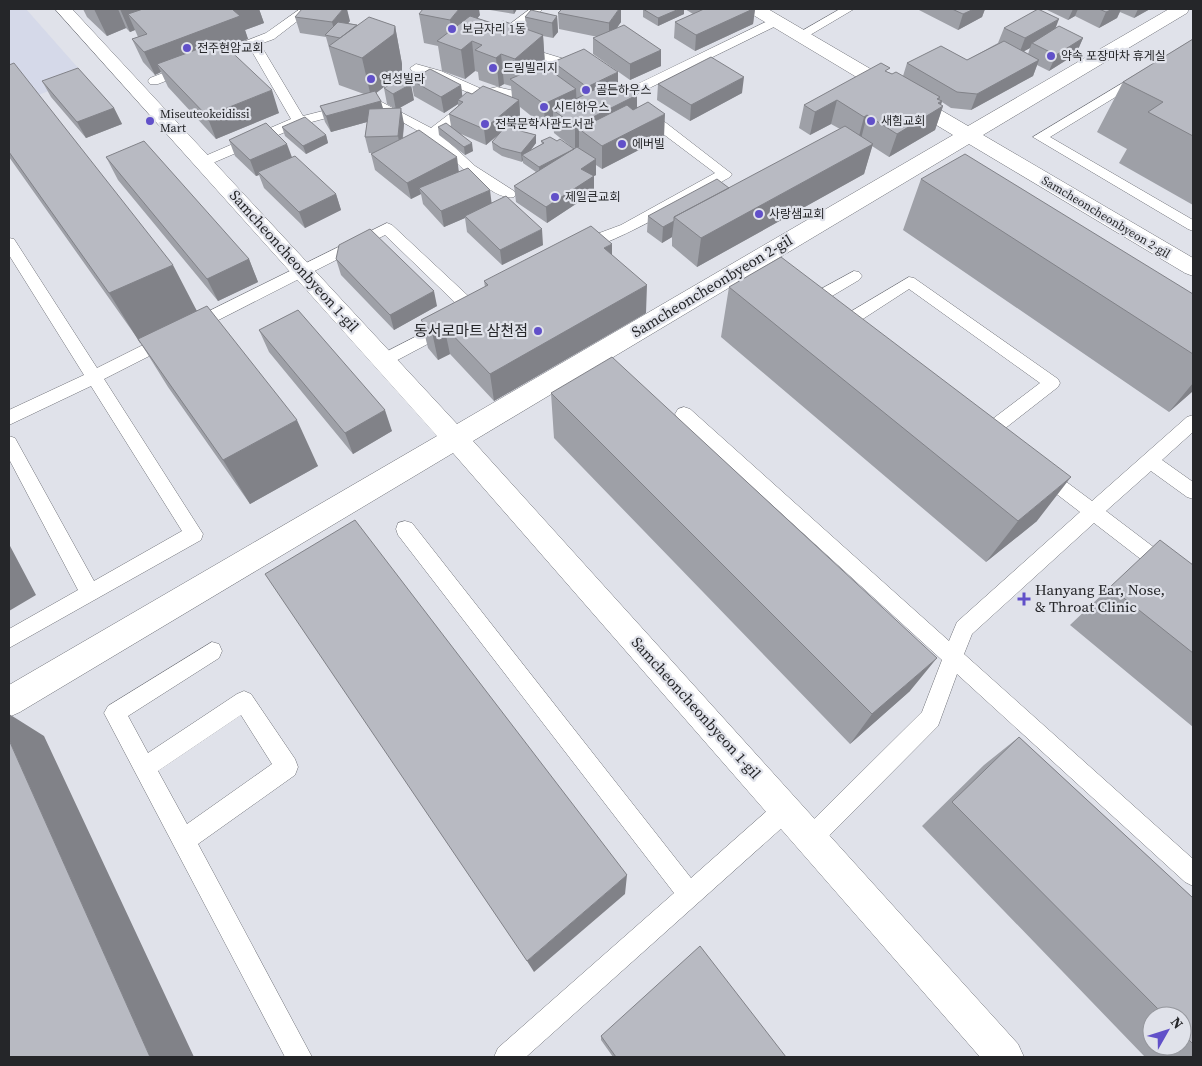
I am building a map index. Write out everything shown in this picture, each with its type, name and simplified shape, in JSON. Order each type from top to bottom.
[{"type":"street","name":"Samcheoncheonbyeon 1-gil","points":[[63,9],[455,438],[1005,1057]]},
{"type":"street","name":"Samcheoncheonbyeon 2-gil","points":[[756,9],[1193,268]]},
{"type":"street","points":[[968,135],[1181,9]]},
{"type":"street","name":"Samcheoncheonbyeon 2-gil","points":[[9,702],[968,135]]},
{"type":"lane","points":[[154,80],[270,36],[307,9]]},
{"type":"lane","points":[[537,9],[506,33],[503,38],[505,43],[511,47],[593,75],[725,174],[626,228],[582,245],[566,255]]},
{"type":"lane","points":[[801,35],[848,9]]},
{"type":"lane","points":[[622,96],[776,21]]},
{"type":"lane","points":[[253,42],[298,121]]},
{"type":"lane","points":[[1156,67],[1040,137],[1193,226]]},
{"type":"lane","points":[[416,68],[437,74],[483,94]]},
{"type":"lane","points":[[567,74],[593,75]]},
{"type":"lane","points":[[432,134],[483,94],[497,91],[520,96],[543,85]]},
{"type":"lane","points":[[203,162],[298,121],[374,102],[432,134],[470,169],[509,194]]},
{"type":"lane","points":[[9,418],[94,377],[301,270],[387,228],[478,309],[384,360]]},
{"type":"lane","points":[[9,243],[194,534],[9,639]]},
{"type":"lane","points":[[854,276],[816,299],[862,334]]},
{"type":"lane","points":[[846,322],[908,282],[1052,383],[988,432]]},
{"type":"lane","points":[[684,414],[1193,874]]},
{"type":"lane","points":[[973,420],[1003,444]]},
{"type":"lane","points":[[811,838],[930,719],[964,628],[1193,422]]},
{"type":"lane","points":[[9,443],[90,593]]},
{"type":"lane","points":[[1150,461],[1193,492]]},
{"type":"lane","points":[[1033,466],[1193,588]]},
{"type":"lane","points":[[405,530],[689,894]]},
{"type":"lane","points":[[212,651],[115,713],[299,1057]]},
{"type":"lane","points":[[144,768],[244,701],[287,767],[183,840]]},
{"type":"lane","points":[[507,1057],[786,809]]},
{"type":"shaded area","points":[[9,9],[26,9],[86,77],[9,106]]},
{"type":"building","points":[[143,9],[232,9],[240,16],[144,52],[132,39],[147,34],[128,14]]},
{"type":"building","points":[[302,9],[343,9],[332,22],[295,17]]},
{"type":"building","points":[[423,9],[459,9],[450,20],[419,14]]},
{"type":"building","points":[[562,9],[619,9],[609,23],[558,13]]},
{"type":"building","points":[[643,9],[679,9],[658,18]]},
{"type":"building","points":[[704,9],[753,9],[696,35],[675,22]]},
{"type":"building","points":[[952,9],[974,9],[963,14]]},
{"type":"building","points":[[1038,9],[1059,19],[1025,38],[1004,28]]},
{"type":"building","points":[[1099,9],[1113,9],[1106,12]]},
{"type":"building","points":[[531,10],[557,16],[552,23],[525,17]]},
{"type":"building","points":[[470,16],[498,25],[503,21],[543,35],[515,59],[501,54],[496,58],[475,50],[482,45],[472,41],[461,50],[437,41]]},
{"type":"building","points":[[369,17],[395,26],[394,34],[362,58],[329,46]]},
{"type":"building","points":[[338,22],[357,25],[340,38],[325,35]]},
{"type":"building","points":[[624,25],[661,50],[630,64],[593,38]]},
{"type":"building","points":[[1059,26],[1083,38],[1056,55],[1032,43]]},
{"type":"building","points":[[1193,39],[1193,136],[1148,112],[1163,102],[1123,82]]},
{"type":"building","points":[[220,41],[272,90],[207,116],[157,64]]},
{"type":"building","points":[[1004,41],[1039,60],[977,94],[957,92],[907,63],[941,46],[967,60]]},
{"type":"building","points":[[584,49],[618,72],[587,87],[553,62]]},
{"type":"building","points":[[711,57],[744,77],[691,105],[658,84]]},
{"type":"building","points":[[14,63],[173,265],[109,293],[9,152],[9,65]]},
{"type":"building","points":[[881,63],[890,68],[885,71],[892,74],[896,72],[940,97],[937,99],[942,101],[938,103],[943,106],[897,134],[867,115],[864,117],[837,100],[815,112],[804,105]]},
{"type":"building","points":[[543,65],[576,89],[544,104],[510,79]]},
{"type":"building","points":[[78,68],[114,108],[77,122],[42,81]]},
{"type":"building","points":[[430,69],[461,85],[441,97],[411,80]]},
{"type":"building","points":[[402,78],[411,84],[393,94],[384,88]]},
{"type":"building","points":[[621,84],[637,95],[575,126],[553,110],[600,87],[606,91]]},
{"type":"building","points":[[483,86],[519,100],[484,129],[449,114],[463,102],[458,100],[467,92],[472,94]]},
{"type":"building","points":[[375,91],[381,101],[326,116],[320,106]]},
{"type":"building","points":[[648,102],[665,114],[602,146],[579,129],[627,105],[633,110]]},
{"type":"building","points":[[401,108],[398,136],[365,137],[369,109]]},
{"type":"building","points":[[305,117],[326,135],[303,146],[282,127]]},
{"type":"building","points":[[266,123],[287,144],[250,160],[229,140]]},
{"type":"building","points":[[446,123],[472,143],[464,147],[438,127]]},
{"type":"building","points":[[845,126],[873,144],[701,238],[674,217]]},
{"type":"building","points":[[505,127],[536,135],[521,153],[501,148],[492,142]]},
{"type":"building","points":[[419,130],[457,157],[407,183],[371,154]]},
{"type":"building","points":[[550,137],[557,141],[560,139],[574,149],[539,167],[522,155],[544,143],[541,141]]},
{"type":"building","points":[[144,141],[249,259],[207,279],[106,157]]},
{"type":"building","points":[[577,147],[596,159],[581,169],[594,176],[546,207],[514,186]]},
{"type":"building","points":[[965,154],[1193,294],[1193,354],[921,179]]},
{"type":"building","points":[[295,156],[336,194],[299,212],[258,172]]},
{"type":"building","points":[[468,168],[490,190],[441,211],[419,188]]},
{"type":"building","points":[[717,179],[729,188],[674,217],[674,221],[663,227],[648,216]]},
{"type":"building","points":[[506,196],[542,229],[500,250],[465,216]]},
{"type":"building","points":[[591,226],[612,244],[604,248],[647,285],[490,374],[444,326],[432,332],[421,320],[488,285],[484,281]]},
{"type":"building","points":[[370,229],[434,291],[390,315],[336,259],[339,245]]},
{"type":"building","points":[[781,257],[1071,477],[1018,521],[729,287]]},
{"type":"building","points":[[207,306],[297,420],[223,460],[138,339]]},
{"type":"building","points":[[298,310],[385,410],[345,433],[259,330]]},
{"type":"building","points":[[612,357],[937,658],[872,714],[551,393]]},
{"type":"building","points":[[355,520],[627,875],[527,961],[265,574]]},
{"type":"building","points":[[1160,540],[1193,565],[1193,653],[1110,587]]},
{"type":"building","points":[[1019,737],[1193,898],[1193,1044],[1192,1006],[1155,1006],[952,802]]},
{"type":"building","points":[[9,740],[150,1057],[9,1057]]},
{"type":"building","points":[[700,946],[786,1057],[616,1057],[601,1036]]},
{"type":"place","name":"보금자리 1동","points":[[452,29]]},
{"type":"place","name":"전주현암교회","points":[[187,48]]},
{"type":"place","name":"약속 포장마차 휴게실","points":[[1051,56]]},
{"type":"place","name":"드림빌리지","points":[[493,68]]},
{"type":"place","name":"연성빌라","points":[[371,79]]},
{"type":"place","name":"골든하우스","points":[[586,90]]},
{"type":"place","name":"시티하우스","points":[[544,107]]},
{"type":"place","name":"Miseuteokeidissi Mart","points":[[150,121]]},
{"type":"place","name":"새힘교회","points":[[871,121]]},
{"type":"place","name":"전북문학사관도서관","points":[[485,124]]},
{"type":"place","name":"에버빌","points":[[622,144]]},
{"type":"place","name":"제일큰교회","points":[[555,197]]},
{"type":"place","name":"사랑샘교회","points":[[759,214]]},
{"type":"place","name":"동서로마트 삼천점","points":[[538,331]]},
{"type":"place","name":"Hanyang Ear, Nose, & Throat Clinic","points":[[1024,599]]}]
